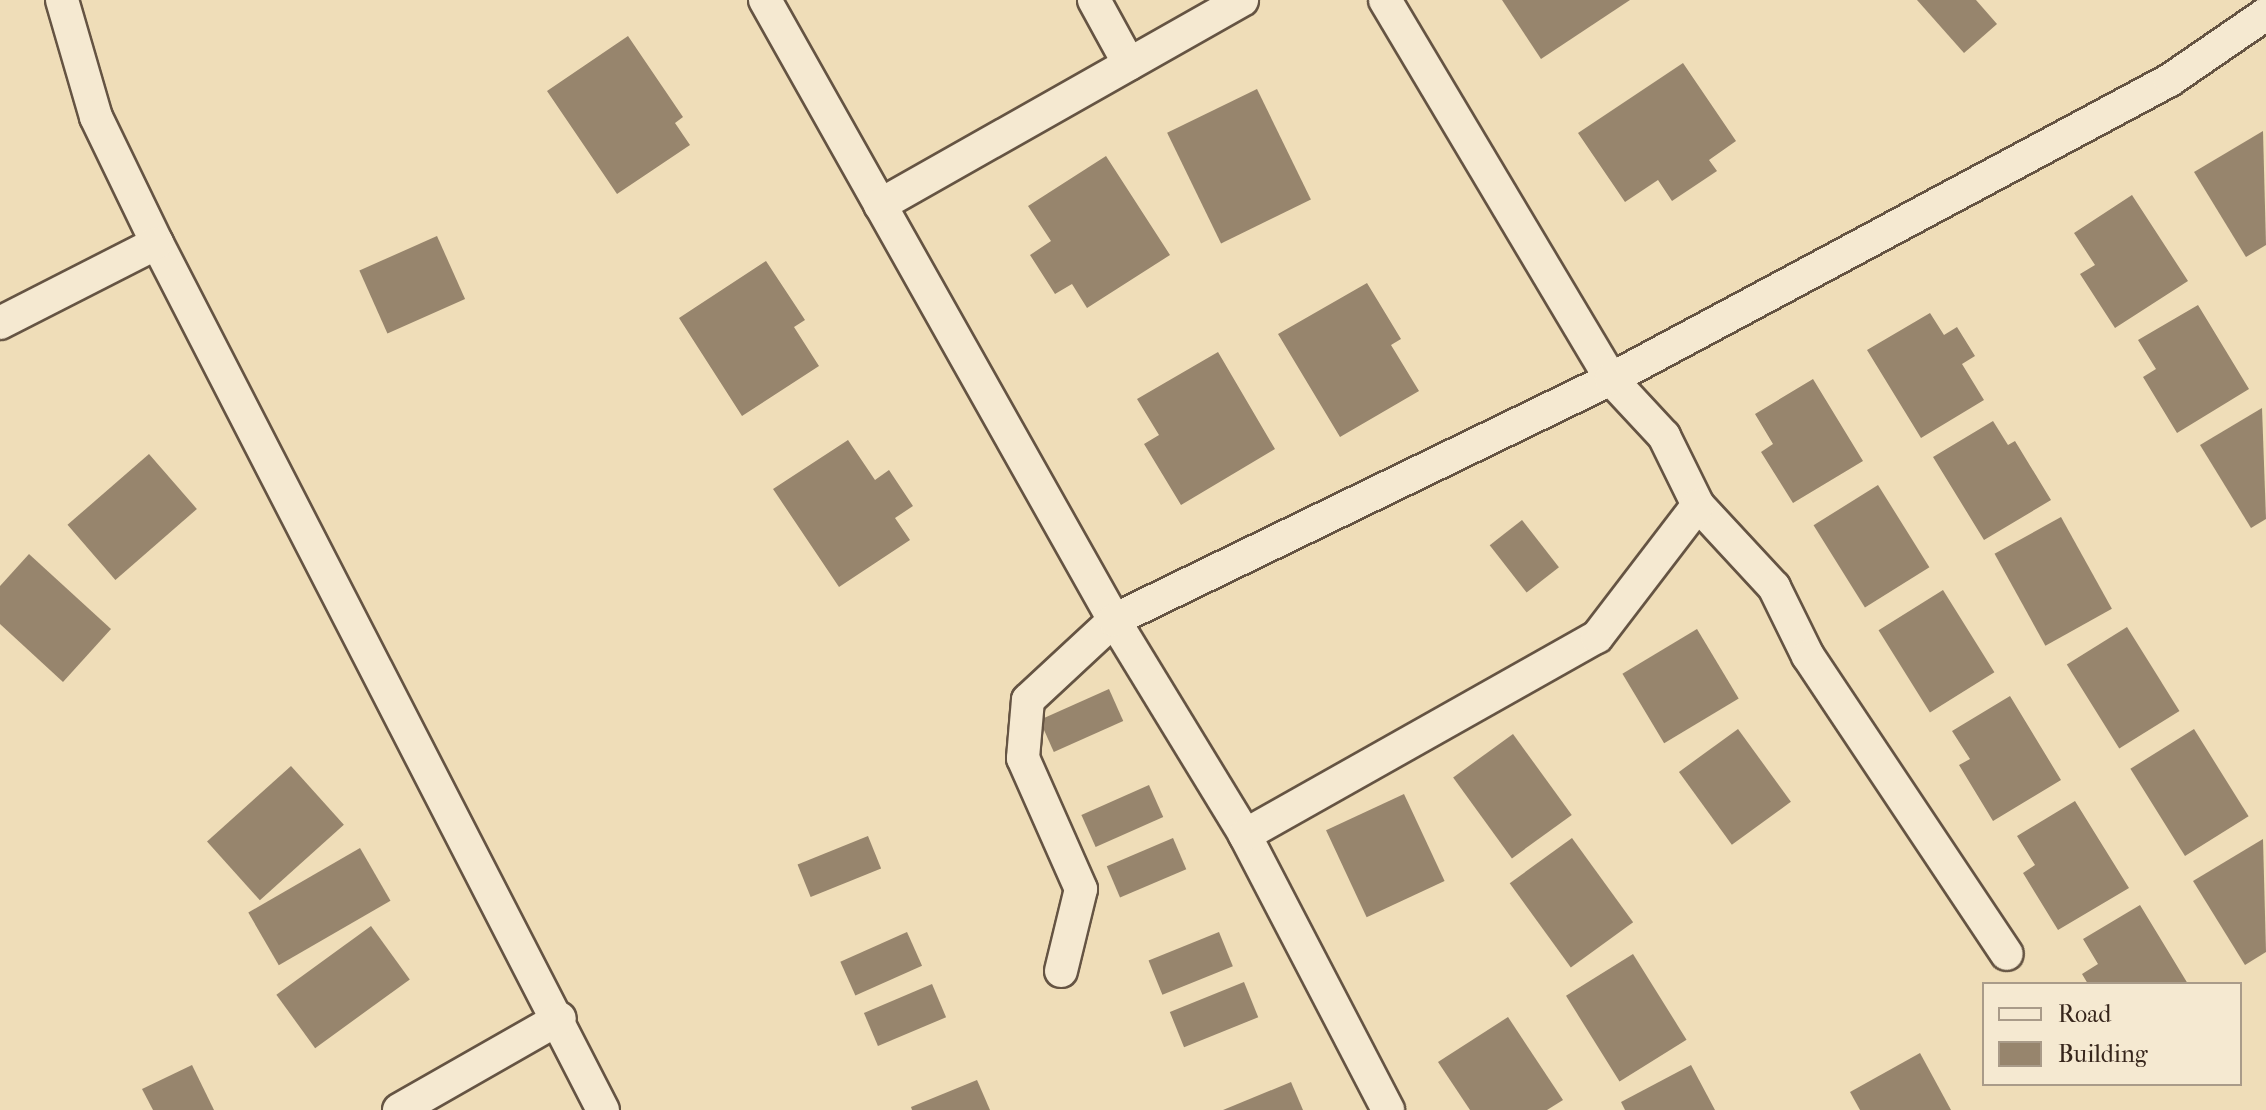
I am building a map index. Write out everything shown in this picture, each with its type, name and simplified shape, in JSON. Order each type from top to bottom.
[{"type":"street","points":[[62,0],[96,117],[157,243],[560,1018],[603,1110]]},
{"type":"street","points":[[765,0],[1114,620],[1245,835],[1388,1110]]},
{"type":"street","points":[[1094,0],[1129,64]]},
{"type":"street","points":[[880,205],[1242,0]]},
{"type":"street","points":[[1385,0],[1611,379],[1664,436],[1698,505],[1774,587],[1808,656],[2007,954]]},
{"type":"street","points":[[1061,971],[1081,889],[1023,758],[1028,700],[1114,620],[1611,379],[2170,80],[2266,14]]},
{"type":"street","points":[[0,323],[157,243]]},
{"type":"street","points":[[1245,835],[1597,637],[1698,505]]},
{"type":"street","points":[[399,1110],[560,1018]]},
{"type":"building","points":[[1502,0],[1630,0],[1541,59]]},
{"type":"building","points":[[1917,0],[1976,0],[1997,24],[1964,53]]},
{"type":"building","points":[[628,36],[683,117],[675,123],[690,145],[617,194],[547,91]]},
{"type":"building","points":[[1683,63],[1736,141],[1709,160],[1717,171],[1672,201],[1658,180],[1625,202],[1578,133]]},
{"type":"building","points":[[1257,89],[1311,200],[1221,243],[1167,133]]},
{"type":"building","points":[[2263,131],[2266,245],[2246,257],[2194,172]]},
{"type":"building","points":[[1106,156],[1170,255],[1087,308],[1072,284],[1055,294],[1030,255],[1051,241],[1028,206]]},
{"type":"building","points":[[2132,195],[2188,281],[2115,328],[2080,274],[2095,265],[2074,233]]},
{"type":"building","points":[[437,236],[465,299],[387,334],[359,271]]},
{"type":"building","points":[[766,261],[805,320],[794,327],[819,366],[742,416],[679,318]]},
{"type":"building","points":[[1367,283],[1401,339],[1391,345],[1419,391],[1340,437],[1278,334]]},
{"type":"building","points":[[2198,305],[2249,389],[2177,433],[2143,377],[2156,369],[2138,340]]},
{"type":"building","points":[[1930,313],[1944,335],[1957,327],[1975,356],[1962,364],[1984,400],[1921,438],[1867,350]]},
{"type":"building","points":[[1218,352],[1275,449],[1181,505],[1144,444],[1159,435],[1137,399]]},
{"type":"building","points":[[1813,379],[1863,461],[1793,503],[1761,452],[1773,444],[1755,414]]},
{"type":"building","points":[[2262,408],[2266,519],[2251,528],[2200,445]]},
{"type":"building","points":[[1993,421],[2008,445],[2015,441],[2051,500],[1984,540],[1933,457]]},
{"type":"building","points":[[848,440],[875,480],[889,470],[913,506],[895,518],[910,540],[839,587],[773,489]]},
{"type":"building","points":[[149,454],[197,509],[115,580],[67,525]]},
{"type":"building","points":[[1878,485],[1929,567],[1865,608],[1814,525]]},
{"type":"building","points":[[2061,517],[2112,609],[2045,646],[1995,554]]},
{"type":"building","points":[[1522,520],[1559,567],[1527,593],[1490,545]]},
{"type":"building","points":[[29,554],[111,629],[63,682],[0,624],[0,586]]},
{"type":"building","points":[[1943,590],[1994,672],[1930,713],[1879,630]]},
{"type":"building","points":[[2127,627],[2179,711],[2119,749],[2067,665]]},
{"type":"building","points":[[1697,629],[1739,698],[1664,743],[1622,674]]},
{"type":"building","points":[[1109,689],[1123,721],[1054,752],[1040,720]]},
{"type":"building","points":[[2010,696],[2061,780],[1993,821],[1959,765],[1970,759],[1952,731]]},
{"type":"building","points":[[1738,729],[1791,802],[1732,845],[1679,772]]},
{"type":"building","points":[[2194,729],[2249,816],[2185,856],[2130,769]]},
{"type":"building","points":[[1513,734],[1572,815],[1512,858],[1453,777]]},
{"type":"building","points":[[291,766],[344,825],[260,900],[207,842]]},
{"type":"building","points":[[1149,785],[1163,817],[1096,847],[1081,815]]},
{"type":"building","points":[[1404,794],[1445,881],[1367,917],[1326,830]]},
{"type":"building","points":[[2075,801],[2129,888],[2058,930],[2023,873],[2035,865],[2017,836]]},
{"type":"building","points":[[868,836],[881,868],[811,897],[798,864]]},
{"type":"building","points":[[1173,838],[1186,869],[1120,897],[1107,866]]},
{"type":"building","points":[[1572,838],[1633,922],[1571,967],[1510,883]]},
{"type":"building","points":[[2263,839],[2266,952],[2245,965],[2193,881]]},
{"type":"building","points":[[360,848],[391,901],[279,965],[248,912]]},
{"type":"building","points":[[2140,905],[2187,982],[2087,982],[2082,974],[2098,964],[2083,939]]},
{"type":"building","points":[[371,926],[410,979],[315,1048],[276,995]]},
{"type":"building","points":[[907,932],[922,966],[855,995],[840,962]]},
{"type":"building","points":[[1219,932],[1233,966],[1162,995],[1149,960]]},
{"type":"building","points":[[1633,954],[1687,1040],[1620,1082],[1566,996]]},
{"type":"building","points":[[1244,982],[1258,1017],[1184,1047],[1170,1012]]},
{"type":"building","points":[[932,984],[946,1017],[878,1046],[864,1013]]},
{"type":"building","points":[[1508,1017],[1563,1100],[1547,1110],[1470,1110],[1438,1062]]},
{"type":"building","points":[[1920,1053],[1951,1110],[1860,1110],[1850,1092]]},
{"type":"building","points":[[192,1065],[214,1110],[153,1110],[142,1089]]},
{"type":"building","points":[[1691,1065],[1715,1110],[1625,1110],[1621,1102]]},
{"type":"building","points":[[977,1080],[990,1110],[912,1110],[911,1107]]},
{"type":"building","points":[[1291,1082],[1303,1110],[1223,1110]]}]
